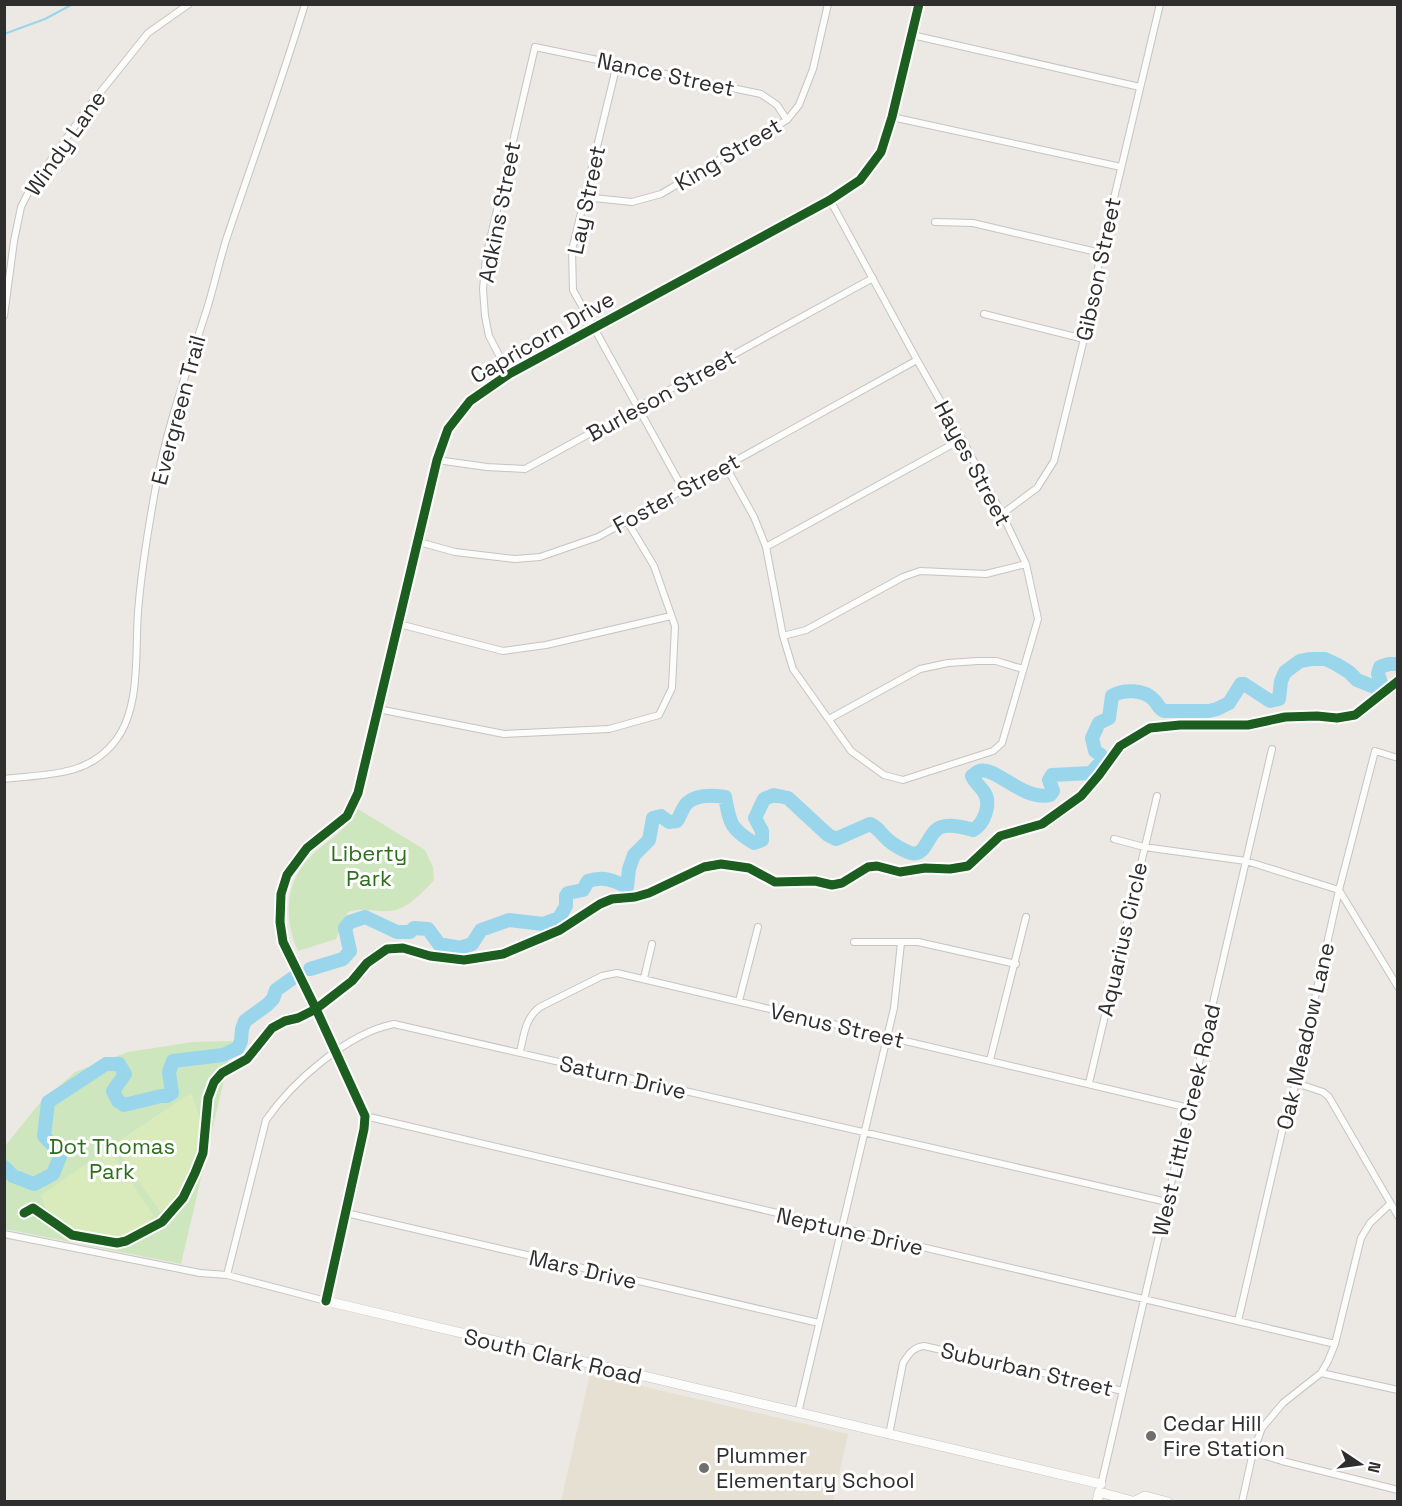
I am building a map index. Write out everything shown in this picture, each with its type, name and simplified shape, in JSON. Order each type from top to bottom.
[{"type":"street","name":"Windy Lane","points":[[4,316],[14,241],[21,207],[29,191],[87,109],[148,33],[189,4]]},
{"type":"street","name":"Evergreen Trail","points":[[4,779],[67,772],[85,766],[117,740],[126,722],[135,681],[138,611],[142,581],[165,441],[226,239],[304,4]]},
{"type":"street","name":"King Street","points":[[584,197],[632,202],[661,194],[788,120],[799,105],[813,69],[828,4]]},
{"type":"street","name":"Capricorn Drive","points":[[365,1116],[283,942],[280,922],[282,894],[287,875],[307,848],[347,816],[358,793],[437,460],[448,429],[470,401],[509,374],[830,200],[860,180],[880,152],[892,117],[919,4]]},
{"type":"street","name":"Gibson Street","points":[[1002,514],[1037,488],[1054,461],[1160,5]]},
{"type":"street","points":[[912,35],[1140,87]]},
{"type":"street","name":"Nance Street","points":[[535,47],[761,94],[777,105],[788,120]]},
{"type":"street","name":"Adkins Street","points":[[509,374],[489,336],[483,290],[486,257],[535,47]]},
{"type":"street","name":"Lay Street","points":[[616,64],[572,250],[573,290],[683,489]]},
{"type":"street","points":[[892,117],[1121,167]]},
{"type":"street","name":"Hayes Street","points":[[829,720],[851,751],[884,775],[903,780],[993,751],[1002,743],[1038,619],[1026,564],[1002,514],[830,200]]},
{"type":"street","points":[[935,222],[973,223],[1101,253]]},
{"type":"street","name":"Burleson Street","points":[[437,460],[487,467],[525,469],[873,278]]},
{"type":"street","points":[[984,314],[1084,339]]},
{"type":"street","name":"Foster Street","points":[[419,542],[455,552],[515,559],[540,557],[598,537],[917,360]]},
{"type":"street","points":[[766,547],[962,439]]},
{"type":"street","points":[[725,465],[754,517],[766,547],[783,636],[793,669],[829,720],[920,669],[948,663],[978,661],[996,662],[1023,669]]},
{"type":"street","points":[[378,709],[504,734],[609,729],[659,716],[672,688],[675,626],[654,566],[627,520]]},
{"type":"street","points":[[783,636],[806,630],[903,577],[920,572],[987,574],[1026,564]]},
{"type":"street","points":[[399,624],[503,651],[546,645],[671,616]]},
{"type":"street","name":"West Little Creek Road","points":[[1099,1493],[1272,749]]},
{"type":"street","name":"Oak Meadow Lane","points":[[1238,1321],[1285,1119],[1296,1083],[1339,890],[1375,751],[1398,758]]},
{"type":"street","name":"Aquarius Circle","points":[[1089,1083],[1156,796]]},
{"type":"street","points":[[1114,839],[1144,847],[1246,861],[1339,890],[1397,985]]},
{"type":"street","points":[[990,1060],[1026,917]]},
{"type":"street","points":[[739,1001],[758,927]]},
{"type":"street","points":[[854,942],[918,942],[1016,964]]},
{"type":"street","points":[[798,1413],[887,1037],[898,978],[901,942]]},
{"type":"street","points":[[644,978],[652,944]]},
{"type":"street","name":"Venus Street","points":[[520,1053],[526,1024],[533,1012],[540,1006],[602,976],[617,973],[1189,1108]]},
{"type":"street","name":"Saturn Drive","points":[[227,1275],[266,1120],[278,1102],[334,1051],[380,1027],[394,1024],[1167,1202]]},
{"type":"street","points":[[1296,1083],[1323,1092],[1329,1097],[1398,1216]]},
{"type":"street","points":[[326,1301],[365,1116]]},
{"type":"street","name":"Neptune Drive","points":[[365,1116],[1335,1344]]},
{"type":"street","points":[[1242,1502],[1253,1452],[1262,1428],[1283,1403],[1321,1372],[1335,1344],[1361,1238],[1370,1223],[1390,1204]]},
{"type":"street","name":"Mars Drive","points":[[346,1213],[819,1323]]},
{"type":"street","name":"South Clark Road","points":[[4,1234],[200,1273],[227,1275],[326,1301],[889,1435],[1099,1493],[1136,1501],[1146,1496],[1168,1502]]},
{"type":"street","name":"Suburban Street","points":[[889,1435],[903,1363],[918,1347],[924,1346],[1123,1391]]},
{"type":"street","points":[[1321,1372],[1398,1390]]},
{"type":"street","points":[[1253,1452],[1398,1490]]},
{"type":"shaded area","name":"Plummer Elementary School","points":[[590,1374],[848,1434],[833,1501],[561,1501]]},
{"type":"green space","name":"Liberty Park","points":[[358,809],[425,850],[433,867],[434,880],[412,901],[396,910],[348,912],[336,939],[298,951],[290,926],[289,913],[289,900],[296,876],[312,855],[342,830]]},
{"type":"green space","name":"Dot Thomas Park","points":[[233,1041],[181,1264],[5,1229],[5,1146],[38,1105],[75,1072],[128,1052],[193,1042]]},
{"type":"green space","points":[[191,1093],[199,1120],[194,1156],[178,1192],[165,1212],[160,1212],[116,1148],[117,1142]]},
{"type":"green space","points":[[105,1151],[112,1153],[153,1215],[149,1226],[113,1238],[75,1233],[59,1225],[47,1211],[41,1195]]},
{"type":"waterway","points":[[4,34],[45,19],[73,4]]},
{"type":"waterway","points":[[310,969],[343,959],[350,951],[345,928],[350,922],[365,917],[397,932],[410,932],[414,928],[428,929],[439,944],[460,948],[472,944],[481,930],[509,920],[543,924],[559,918],[566,906],[568,893],[583,890],[588,881],[608,880],[627,887],[629,869],[634,855],[649,840],[653,818],[661,816],[669,822],[677,821],[687,803],[700,797],[725,797],[732,825],[740,834],[754,843],[762,840],[762,831],[755,818],[764,799],[774,795],[788,798],[828,835],[836,839],[870,824],[895,845],[908,852],[916,853],[924,848],[936,830],[941,827],[952,826],[973,830],[977,827],[987,808],[984,792],[972,776],[978,772],[993,773],[1020,789],[1040,795],[1050,795],[1053,791],[1049,780],[1052,775],[1091,773],[1101,762],[1101,755],[1095,751],[1092,738],[1099,723],[1109,718],[1112,696],[1117,694],[1127,691],[1145,694],[1150,696],[1164,711],[1209,711],[1229,703],[1241,684],[1270,701],[1279,699],[1281,681],[1285,672],[1300,661],[1325,659],[1349,672],[1357,680],[1372,686],[1381,683],[1378,674],[1380,667],[1398,664]]},
{"type":"waterway","points":[[4,1167],[13,1176],[34,1184],[53,1174],[61,1154],[44,1136],[48,1102],[106,1064],[119,1064],[125,1074],[113,1091],[118,1101],[124,1105],[167,1096],[172,1093],[169,1072],[173,1061],[223,1055],[238,1048],[245,1021],[267,1005],[273,999],[276,990],[293,978]]},
{"type":"cycle path","points":[[326,1301],[365,1116],[283,942],[280,922],[281,894],[287,875],[307,848],[347,816],[358,793],[437,460],[448,429],[470,401],[509,374],[830,200],[860,180],[881,152],[892,117],[919,4]]},
{"type":"cycle path","points":[[24,1213],[33,1208],[72,1235],[117,1243],[126,1241],[162,1222],[183,1198],[203,1153],[208,1098],[214,1082],[222,1073],[247,1059],[272,1028],[316,1009],[352,981],[367,963],[387,949],[403,948],[430,956],[464,960],[503,954],[560,930],[600,904],[612,899],[649,893],[704,867],[721,864],[749,868],[775,882],[815,881],[832,885],[842,883],[868,867],[877,866],[900,872],[968,866],[1000,836],[1042,824],[1081,796],[1120,746],[1150,728],[1180,725],[1248,725],[1285,717],[1337,718],[1355,715],[1398,681]]},
{"type":"place","name":"Cedar Hill Fire Station","points":[[1151,1436]]},
{"type":"place","name":"Plummer Elementary School","points":[[704,1468]]}]
